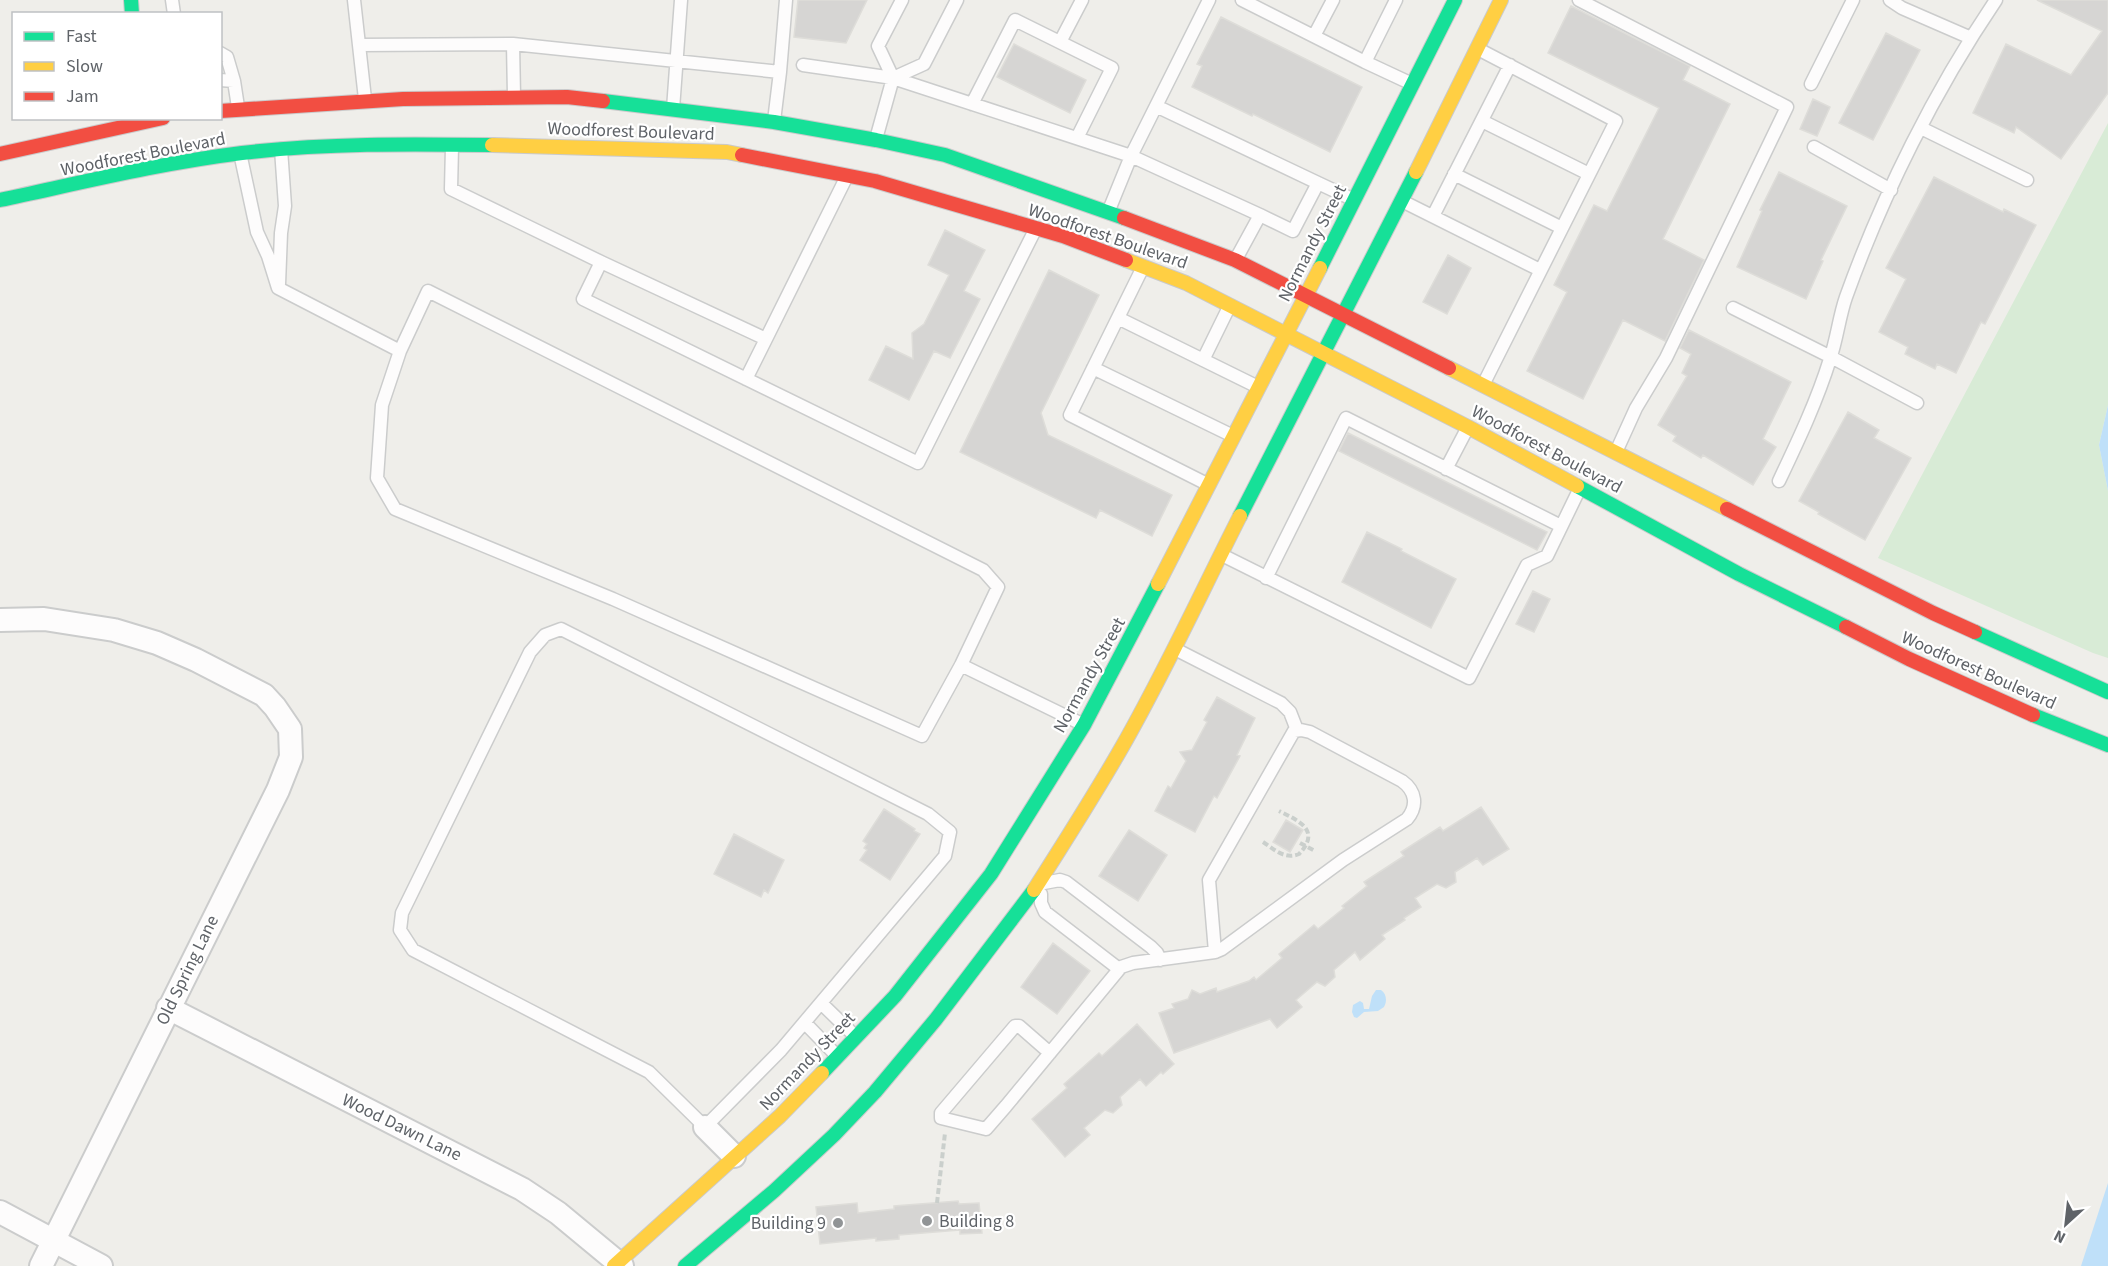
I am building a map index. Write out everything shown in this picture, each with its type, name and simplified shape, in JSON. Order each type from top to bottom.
[{"type":"main road","name":"Normandy Street","points":[[618,1265],[734,1156],[829,1072],[837,1056],[895,996],[991,874],[1006,861],[1140,631],[1210,485],[1354,200],[1413,84],[1448,25],[1455,0]]},
{"type":"main road","points":[[685,1266],[774,1191],[834,1136],[858,1102],[936,1019],[1027,901],[1034,879],[1076,825],[1124,745],[1169,646],[1221,555],[1401,200],[1477,41],[1501,0]]},
{"type":"main road","name":"Woodforest Boulevard","points":[[222,111],[366,100],[514,104],[567,97],[774,122],[876,145],[945,155],[1108,212],[1235,260],[1483,386],[1599,452],[1615,453],[1933,614],[2108,692]]},
{"type":"main road","name":"Woodforest Boulevard","points":[[0,154],[146,124]]},
{"type":"main road","name":"Woodforest Boulevard","points":[[0,200],[151,162],[280,149],[452,144],[512,139],[727,152],[847,175],[875,176],[1063,236],[1186,283],[1468,427],[1583,482],[1738,574],[2010,706],[2108,745]]},
{"type":"street","name":"Old Spring Lane","points":[[0,620],[44,619],[114,630],[157,643],[215,669],[264,695],[290,729],[291,757],[278,790],[41,1266]]},
{"type":"street","name":"Wood Dawn Lane","points":[[168,1008],[522,1189],[558,1213],[618,1265]]},
{"type":"street","points":[[705,1127],[734,1156]]},
{"type":"street","points":[[0,1212],[101,1266]]},
{"type":"lane","points":[[354,0],[366,100]]},
{"type":"lane","points":[[673,111],[681,0]]},
{"type":"lane","points":[[774,122],[786,0]]},
{"type":"lane","points":[[876,145],[893,78],[879,46],[902,0]]},
{"type":"lane","points":[[893,78],[924,64],[957,0]]},
{"type":"lane","points":[[1060,42],[1082,0]]},
{"type":"lane","points":[[1108,212],[1131,156],[1209,0]]},
{"type":"lane","points":[[1242,0],[1413,84]]},
{"type":"lane","points":[[1267,13],[1273,0]]},
{"type":"lane","points":[[1314,36],[1333,0]]},
{"type":"lane","points":[[1365,62],[1396,0]]},
{"type":"lane","points":[[1579,0],[1787,107],[1666,358],[1636,408],[1615,453]]},
{"type":"lane","points":[[1811,84],[1853,0]]},
{"type":"lane","points":[[1890,0],[1902,8],[1971,38]]},
{"type":"lane","points":[[1779,481],[1815,403],[1831,357],[1845,299],[1877,220],[1921,128],[1971,38],[1996,0]]},
{"type":"lane","points":[[972,104],[1015,20],[1112,68],[1077,138]]},
{"type":"lane","points":[[1477,41],[1510,65],[1616,121],[1483,386]]},
{"type":"lane","points":[[359,45],[513,44],[780,72]]},
{"type":"lane","points":[[513,44],[514,104]]},
{"type":"lane","points":[[222,54],[227,57],[238,108]]},
{"type":"lane","points":[[803,65],[893,78],[1131,156],[1293,231],[1318,183]]},
{"type":"lane","points":[[1433,216],[1510,65]]},
{"type":"lane","points":[[222,80],[234,81]]},
{"type":"lane","points":[[1156,106],[1354,200]]},
{"type":"lane","points":[[1482,121],[1589,174]]},
{"type":"lane","points":[[1921,128],[2027,180]]},
{"type":"lane","points":[[452,144],[451,189],[766,339]]},
{"type":"lane","points":[[1814,147],[1891,189]]},
{"type":"lane","points":[[278,288],[285,206],[280,149]]},
{"type":"lane","points":[[240,153],[257,232],[268,256],[278,288],[400,351]]},
{"type":"lane","points":[[1454,174],[1562,228]]},
{"type":"lane","points":[[746,379],[847,175]]},
{"type":"lane","points":[[1401,200],[1540,270]]},
{"type":"lane","points":[[1235,260],[1260,215]]},
{"type":"lane","points":[[601,262],[583,299],[918,463],[1036,229]]},
{"type":"lane","points":[[1143,267],[1070,415],[1210,485]]},
{"type":"lane","points":[[428,291],[982,570],[998,587],[961,665],[922,736],[613,599],[395,509],[377,478],[382,405],[400,351],[428,291]]},
{"type":"lane","points":[[1203,360],[1230,304]]},
{"type":"lane","points":[[1733,308],[1917,403]]},
{"type":"lane","points":[[1118,318],[1259,387]]},
{"type":"lane","points":[[1093,368],[1234,437]]},
{"type":"lane","points":[[1266,578],[1346,418],[1561,526]]},
{"type":"lane","points":[[1446,469],[1468,427]]},
{"type":"lane","points":[[1221,555],[1469,678],[1527,565],[1547,556],[1583,482]]},
{"type":"lane","points":[[561,629],[928,814],[950,832],[945,856],[822,1004],[782,1050],[705,1127],[649,1072],[413,950],[400,930],[402,913],[530,651],[545,635],[561,629]]},
{"type":"lane","points":[[1169,646],[1281,703],[1290,712],[1297,730]]},
{"type":"lane","points":[[961,665],[1084,725]]},
{"type":"lane","points":[[1050,1053],[1018,1026],[1015,1026],[940,1113],[941,1119],[986,1129],[1050,1053],[1119,969],[1129,964],[1215,952],[1231,943],[1343,860],[1404,822],[1414,808],[1411,788],[1310,732],[1297,730]]},
{"type":"lane","points":[[1215,952],[1209,880],[1289,738],[1297,730]]},
{"type":"lane","points":[[1034,879],[1048,883],[1060,880],[1066,882],[1151,947],[1160,960]]},
{"type":"lane","points":[[1034,879],[1045,912],[1119,969]]},
{"type":"lane","points":[[822,1004],[856,1037]]},
{"type":"lane","points":[[805,1023],[837,1056]]},
{"type":"path","points":[[1263,842],[1276,852],[1287,856],[1299,854],[1305,845],[1308,835],[1304,825],[1280,811]]},
{"type":"path","points":[[1300,843],[1315,851]]},
{"type":"path","points":[[937,1203],[945,1129]]},
{"type":"green space","points":[[2108,123],[2108,405],[2099,445],[2108,491],[2108,658],[1878,558]]},
{"type":"water","points":[[2108,405],[2108,491],[2099,445]]},
{"type":"water","points":[[1376,990],[1381,990],[1385,996],[1384,1007],[1378,1011],[1364,1012],[1357,1018],[1354,1017],[1353,1005],[1360,1001],[1364,1009],[1369,1009]]},
{"type":"water","points":[[2108,1183],[2108,1266],[2081,1266]]},
{"type":"building","points":[[798,0],[867,0],[846,43],[794,37]]},
{"type":"building","points":[[2037,0],[2108,0],[2108,93],[2061,159],[2016,127],[2014,133],[1973,113],[2006,44],[2071,75],[2102,31]]},
{"type":"building","points":[[1571,6],[1690,66],[1683,80],[1730,104],[1663,239],[1704,260],[1665,341],[1623,320],[1583,399],[1527,371],[1567,292],[1554,285],[1594,205],[1607,211],[1659,108],[1548,53]]},
{"type":"building","points":[[1221,17],[1362,87],[1330,152],[1192,87],[1202,66],[1197,64]]},
{"type":"building","points":[[1886,33],[1920,50],[1873,140],[1839,123]]},
{"type":"building","points":[[1014,44],[1086,80],[1070,113],[997,77]]},
{"type":"building","points":[[1813,99],[1830,107],[1817,136],[1800,129]]},
{"type":"building","points":[[1779,172],[1847,206],[1821,260],[1823,261],[1806,299],[1737,267],[1762,211],[1760,210]]},
{"type":"building","points":[[1934,177],[2003,212],[2004,209],[2036,225],[1985,324],[1981,322],[1956,373],[1937,364],[1935,369],[1905,354],[1908,347],[1879,332],[1906,279],[1886,268]]},
{"type":"building","points":[[945,230],[985,250],[964,291],[980,299],[950,358],[934,351],[909,400],[869,380],[886,346],[913,359],[912,333],[924,324],[949,275],[928,265]]},
{"type":"building","points":[[1448,255],[1471,268],[1447,314],[1423,302]]},
{"type":"building","points":[[1049,270],[1099,295],[1041,413],[1048,435],[1172,495],[1152,536],[1100,510],[1096,518],[960,452]]},
{"type":"building","points":[[1689,330],[1791,382],[1763,439],[1776,447],[1753,485],[1703,455],[1701,458],[1673,441],[1676,436],[1658,425],[1687,376],[1682,373],[1691,354],[1680,348]]},
{"type":"building","points":[[1848,412],[1879,430],[1874,438],[1911,458],[1865,540],[1799,501]]},
{"type":"building","points":[[1348,433],[1547,532],[1537,550],[1339,451]]},
{"type":"building","points":[[1367,532],[1456,579],[1431,628],[1342,582]]},
{"type":"building","points":[[1533,591],[1550,599],[1534,632],[1516,624]]},
{"type":"building","points":[[1217,697],[1255,718],[1237,755],[1240,756],[1217,798],[1214,796],[1195,832],[1155,811],[1168,786],[1171,788],[1186,761],[1180,752],[1192,750],[1207,722],[1204,720]]},
{"type":"building","points":[[1481,807],[1509,849],[1483,865],[1477,858],[1455,872],[1456,882],[1446,888],[1437,884],[1415,898],[1421,907],[1382,935],[1385,939],[1360,960],[1355,952],[1334,970],[1335,977],[1325,986],[1317,982],[1296,1000],[1302,1007],[1277,1028],[1270,1019],[1174,1053],[1159,1013],[1174,1008],[1172,1004],[1188,999],[1192,990],[1200,994],[1216,988],[1217,992],[1249,981],[1254,977],[1256,980],[1282,958],[1279,954],[1314,925],[1318,929],[1344,908],[1342,906],[1367,886],[1364,882],[1404,856],[1401,852],[1440,827],[1443,831]]},
{"type":"building","points":[[884,809],[920,834],[890,880],[860,860],[867,850],[864,848],[867,844],[863,841]]},
{"type":"building","points":[[1286,820],[1303,830],[1290,852],[1273,842]]},
{"type":"building","points":[[1129,830],[1167,855],[1138,901],[1099,876]]},
{"type":"building","points":[[734,834],[784,860],[768,893],[764,890],[761,897],[714,874]]},
{"type":"building","points":[[1053,943],[1090,971],[1057,1014],[1021,987]]},
{"type":"building","points":[[1137,1024],[1174,1064],[1146,1086],[1140,1079],[1120,1097],[1122,1105],[1113,1113],[1105,1110],[1084,1128],[1090,1135],[1065,1157],[1032,1119],[1067,1088],[1064,1084],[1099,1053],[1102,1056]]},
{"type":"building","name":"Building 8","points":[[958,1201],[959,1204],[979,1203],[982,1233],[960,1234],[960,1230],[899,1235],[899,1239],[876,1241],[876,1238],[820,1244],[816,1207],[857,1203],[858,1213],[894,1209],[894,1206]]},
{"type":"traffic: fast","points":[[131,0],[132,12]]},
{"type":"traffic: fast","points":[[1320,268],[1455,0]]},
{"type":"traffic: fast","points":[[603,101],[774,122],[945,155],[1124,218]]},
{"type":"traffic: fast","points":[[0,200],[150,168],[242,153],[398,144],[492,145]]},
{"type":"traffic: fast","points":[[1240,516],[1416,172]]},
{"type":"traffic: fast","points":[[1577,486],[1739,574],[1846,627]]},
{"type":"traffic: fast","points":[[822,1073],[895,996],[991,874],[1084,725],[1158,584]]},
{"type":"traffic: fast","points":[[1975,632],[2108,692]]},
{"type":"traffic: fast","points":[[2033,715],[2108,745]]},
{"type":"traffic: fast","points":[[685,1266],[774,1191],[834,1135],[875,1092],[936,1019],[1034,890]]},
{"type":"traffic: slow","points":[[1416,172],[1501,0]]},
{"type":"traffic: slow","points":[[492,145],[727,152],[742,155]]},
{"type":"traffic: slow","points":[[1126,260],[1186,283],[1468,427],[1577,486]]},
{"type":"traffic: slow","points":[[1158,584],[1320,268]]},
{"type":"traffic: slow","points":[[1449,368],[1727,509]]},
{"type":"traffic: slow","points":[[1034,890],[1138,719],[1240,516]]},
{"type":"traffic: slow","points":[[614,1266],[780,1116],[822,1073]]},
{"type":"traffic: jam","points":[[222,111],[403,99],[567,97],[603,101]]},
{"type":"traffic: jam","points":[[0,154],[154,120]]},
{"type":"traffic: jam","points":[[742,155],[875,181],[1063,236],[1126,260]]},
{"type":"traffic: jam","points":[[1124,218],[1235,260],[1449,368]]},
{"type":"traffic: jam","points":[[1727,509],[1975,632]]},
{"type":"traffic: jam","points":[[1846,627],[1909,659],[2033,715]]},
{"type":"place","name":"Building 8","points":[[927,1221]]},
{"type":"place","name":"Building 9","points":[[838,1223]]}]
